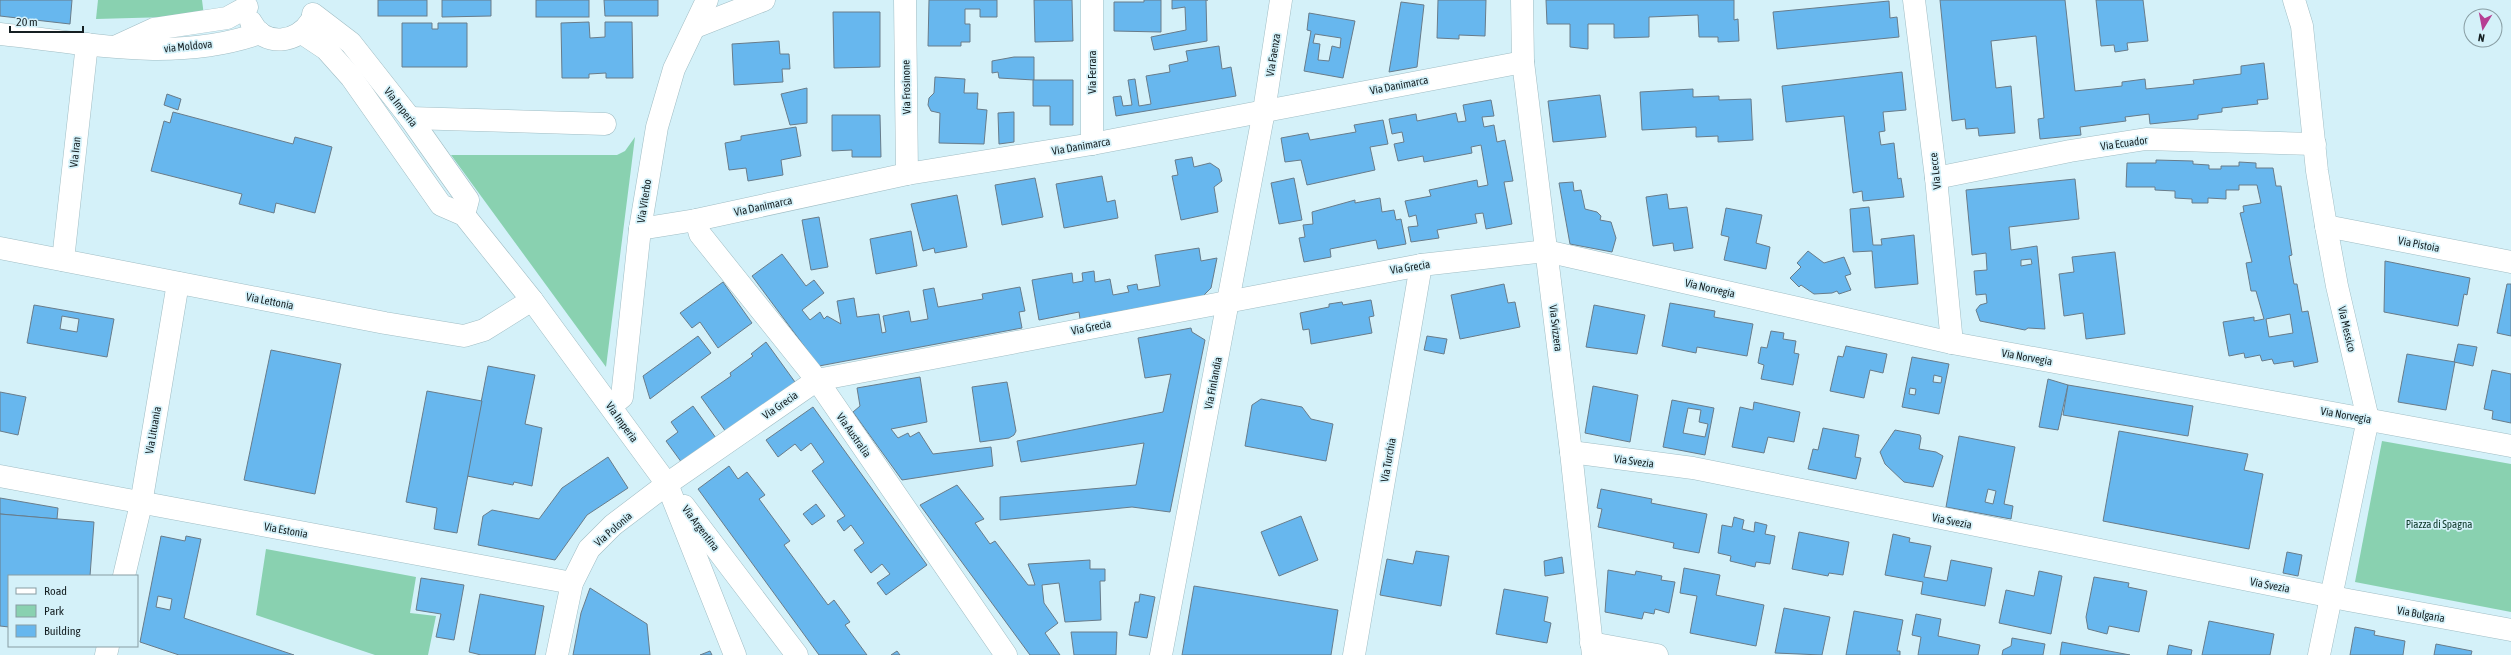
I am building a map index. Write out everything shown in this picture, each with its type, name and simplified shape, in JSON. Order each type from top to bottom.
[{"type":"street","name":"Via Viterbo","points":[[611,406],[622,397],[640,229],[657,127],[674,69],[707,0]]},
{"type":"street","points":[[694,27],[764,0]]},
{"type":"street","name":"Via Frosinone","points":[[905,0],[907,174]]},
{"type":"street","name":"Via Ferrara","points":[[1092,0],[1092,144]]},
{"type":"street","name":"Via Faenza","points":[[1264,111],[1281,0]]},
{"type":"street","name":"Via Svizzera","points":[[1522,0],[1523,62],[1571,452],[1592,649]]},
{"type":"street","name":"Via Lecce","points":[[1914,0],[1936,178],[1952,343]]},
{"type":"street","name":"Via Messico","points":[[2294,0],[2302,26],[2326,226],[2337,286],[2368,420],[2319,655]]},
{"type":"street","points":[[247,3],[248,16],[260,33],[277,40],[286,40],[302,33],[313,7]]},
{"type":"street","name":"via Moldova","points":[[116,47],[154,30],[227,18],[247,3]]},
{"type":"street","name":"Via Imperia","points":[[313,7],[351,43],[410,118],[468,200],[464,215]]},
{"type":"street","name":"via Moldova","points":[[86,44],[147,50],[209,45],[260,33]]},
{"type":"street","name":"Via Imperia","points":[[302,33],[326,49],[351,77],[441,205],[464,215],[532,300],[668,484],[735,655]]},
{"type":"street","points":[[0,34],[86,44]]},
{"type":"street","name":"Via Iran","points":[[63,260],[86,44]]},
{"type":"street","name":"Via Danimarca","points":[[640,229],[696,220],[907,174],[1092,144],[1523,62]]},
{"type":"street","name":"Via Finlandia","points":[[1161,655],[1230,300],[1264,111]]},
{"type":"street","points":[[410,118],[605,124]]},
{"type":"street","name":"Via Ecuador","points":[[1936,178],[2070,151],[2146,139],[2315,144]]},
{"type":"street","name":"Via Australia","points":[[696,220],[700,234],[816,380],[1006,655]]},
{"type":"street","name":"Via Pistoia","points":[[2326,226],[2511,262]]},
{"type":"street","name":"Via Lettonia","points":[[0,248],[178,284],[464,336],[484,330],[532,300]]},
{"type":"street","name":"Via Grecia","points":[[668,484],[816,380],[1230,300],[1421,265],[1546,251]]},
{"type":"street","name":"Via Norvegia","points":[[1546,251],[1952,343],[2511,446]]},
{"type":"street","name":"Via Turchia","points":[[1354,655],[1421,265]]},
{"type":"street","name":"Via Lituania","points":[[124,575],[141,504],[178,284]]},
{"type":"street","name":"Via Svezia","points":[[1571,452],[1693,468],[2332,597]]},
{"type":"street","name":"Via Estonia","points":[[0,476],[141,504],[572,583]]},
{"type":"street","name":"Via Argentina","points":[[668,484],[797,655]]},
{"type":"street","name":"Via Polonia","points":[[557,655],[572,583],[589,549],[613,526],[668,484]]},
{"type":"street","points":[[709,589],[734,572]]},
{"type":"street","name":"Via Bulgaria","points":[[2332,597],[2511,630]]},
{"type":"street","points":[[1592,649],[1657,655]]},
{"type":"green space","points":[[98,0],[202,0],[204,16],[96,19]]},
{"type":"green space","points":[[635,137],[606,367],[451,155],[617,155],[625,151]]},
{"type":"green space","name":"Piazza di Spagna","points":[[2382,441],[2511,464],[2511,612],[2355,582]]},
{"type":"green space","points":[[266,549],[416,577],[410,613],[436,616],[428,655],[375,655],[256,615]]},
{"type":"building","points":[[0,0],[72,0],[70,24],[0,16]]},
{"type":"building","points":[[378,0],[427,0],[427,16],[378,16]]},
{"type":"building","points":[[442,0],[491,0],[491,16],[442,17]]},
{"type":"building","points":[[536,0],[589,0],[589,17],[536,17]]},
{"type":"building","points":[[604,0],[658,0],[658,16],[605,16]]},
{"type":"building","points":[[929,0],[997,0],[997,17],[980,17],[980,9],[965,9],[965,24],[970,24],[970,42],[961,42],[961,46],[928,46]]},
{"type":"building","points":[[1034,0],[1072,0],[1073,41],[1035,42]]},
{"type":"building","points":[[1144,0],[1161,0],[1161,32],[1114,31],[1114,2],[1144,2]]},
{"type":"building","points":[[1172,0],[1206,0],[1207,41],[1154,50],[1151,37],[1186,30],[1185,7],[1172,9]]},
{"type":"building","points":[[1438,0],[1486,0],[1485,36],[1459,35],[1459,39],[1437,38]]},
{"type":"building","points":[[1546,0],[1734,0],[1734,20],[1738,19],[1739,41],[1718,42],[1718,37],[1699,37],[1698,15],[1649,17],[1649,37],[1614,38],[1614,24],[1588,24],[1588,49],[1570,47],[1570,24],[1547,24]]},
{"type":"building","points":[[1940,0],[2065,0],[2075,91],[2122,86],[2122,82],[2145,79],[2146,89],[2194,84],[2193,80],[2241,74],[2241,66],[2264,63],[2268,99],[2257,100],[2258,104],[2222,108],[2222,112],[2198,115],[2198,119],[2150,124],[2149,114],[2125,117],[2126,121],[2080,127],[2081,135],[2040,139],[2038,119],[2044,118],[2036,36],[1991,41],[1996,88],[2011,86],[2015,133],[1979,136],[1978,128],[1966,129],[1965,119],[1952,121]]},
{"type":"building","points":[[2096,0],[2143,0],[2148,41],[2127,43],[2128,50],[2115,52],[2114,45],[2101,46]]},
{"type":"building","points":[[1889,1],[1890,18],[1897,17],[1899,37],[1777,49],[1773,12]]},
{"type":"building","points":[[1401,2],[1424,5],[1417,67],[1389,72]]},
{"type":"building","points":[[833,12],[880,12],[880,67],[834,68]]},
{"type":"building","points":[[1309,13],[1355,21],[1343,78],[1304,71],[1311,31],[1307,30]],"holes":[[[1315,34],[1341,38],[1340,48],[1332,46],[1329,61],[1318,60],[1320,44],[1313,43]]]},
{"type":"building","points":[[589,22],[590,38],[605,37],[605,22],[632,22],[633,78],[606,78],[606,73],[589,74],[589,78],[562,78],[561,23]]},
{"type":"building","points":[[402,23],[432,23],[432,29],[438,29],[438,23],[467,23],[467,67],[402,67]]},
{"type":"building","points":[[779,41],[780,54],[789,54],[790,69],[782,69],[783,82],[734,85],[732,44]]},
{"type":"building","points":[[1219,46],[1222,69],[1231,67],[1236,96],[1116,116],[1113,97],[1121,96],[1123,106],[1132,105],[1128,80],[1135,79],[1139,106],[1151,104],[1146,76],[1170,72],[1169,65],[1188,61],[1186,51]]},
{"type":"building","points":[[1014,57],[1034,57],[1034,80],[999,78],[998,72],[992,73],[992,61]]},
{"type":"building","points":[[1902,72],[1906,110],[1883,112],[1885,131],[1879,132],[1881,145],[1894,143],[1898,179],[1901,178],[1904,197],[1863,201],[1862,191],[1853,193],[1844,116],[1786,122],[1782,86]]},
{"type":"building","points":[[935,77],[965,79],[964,93],[978,93],[977,109],[987,110],[984,144],[939,143],[940,113],[931,111],[928,105],[929,98],[934,93]]},
{"type":"building","points":[[1033,80],[1073,80],[1073,125],[1050,125],[1050,106],[1033,106]]},
{"type":"building","points":[[807,88],[807,123],[790,125],[781,94]]},
{"type":"building","points":[[1693,89],[1693,97],[1719,96],[1719,100],[1751,99],[1753,140],[1718,142],[1718,136],[1696,137],[1696,127],[1642,130],[1640,92]]},
{"type":"building","points":[[167,94],[181,99],[178,110],[164,105]]},
{"type":"building","points":[[1600,95],[1606,137],[1553,142],[1548,101]]},
{"type":"building","points":[[1491,100],[1494,116],[1482,117],[1484,127],[1494,125],[1497,142],[1505,140],[1513,181],[1504,182],[1512,224],[1486,229],[1483,213],[1475,214],[1477,223],[1437,230],[1439,238],[1411,242],[1408,227],[1418,226],[1416,215],[1409,217],[1405,201],[1431,196],[1429,190],[1477,180],[1478,187],[1488,185],[1481,145],[1471,147],[1472,153],[1424,162],[1423,156],[1398,161],[1394,144],[1404,142],[1402,132],[1392,134],[1389,119],[1416,114],[1417,121],[1456,113],[1458,122],[1466,121],[1463,105]]},
{"type":"building","points":[[173,112],[293,144],[295,137],[332,147],[315,213],[276,203],[274,213],[239,204],[242,194],[151,171],[164,121],[170,123]]},
{"type":"building","points":[[1014,112],[1014,142],[999,144],[998,113]]},
{"type":"building","points":[[832,115],[880,115],[881,157],[852,157],[852,150],[832,151]]},
{"type":"building","points":[[1383,120],[1388,144],[1370,147],[1375,170],[1307,185],[1301,160],[1285,162],[1281,138],[1308,133],[1310,140],[1356,132],[1354,125]]},
{"type":"building","points":[[796,127],[801,156],[781,160],[783,175],[748,181],[746,168],[729,170],[725,143],[741,140],[741,136]]},
{"type":"building","points":[[1192,157],[1194,167],[1210,163],[1219,169],[1222,181],[1214,187],[1218,212],[1181,220],[1172,176],[1178,175],[1175,160]]},
{"type":"building","points":[[2156,160],[2193,161],[2193,164],[2209,165],[2209,169],[2221,169],[2221,166],[2239,166],[2239,162],[2256,163],[2256,168],[2273,168],[2276,186],[2281,186],[2292,255],[2289,256],[2294,284],[2297,284],[2302,312],[2308,311],[2318,362],[2294,367],[2293,361],[2274,364],[2272,359],[2262,361],[2260,355],[2245,358],[2244,353],[2229,356],[2223,322],[2254,317],[2254,321],[2264,319],[2256,291],[2251,291],[2246,263],[2252,262],[2240,213],[2244,212],[2243,206],[2261,203],[2257,185],[2239,185],[2239,190],[2226,190],[2226,199],[2208,198],[2208,203],[2192,203],[2192,199],[2175,198],[2175,191],[2155,190],[2155,187],[2126,187],[2127,163],[2156,163]],"holes":[[[2290,314],[2293,333],[2269,337],[2266,319]]]},
{"type":"building","points":[[1102,176],[1107,202],[1115,200],[1118,218],[1064,228],[1056,184]]},
{"type":"building","points":[[1035,178],[1043,217],[1002,225],[995,185]]},
{"type":"building","points":[[1294,178],[1302,220],[1279,224],[1271,183]]},
{"type":"building","points":[[2075,179],[2079,219],[2009,227],[2011,250],[2037,246],[2045,329],[2028,328],[2025,330],[1980,321],[1976,310],[1980,305],[1987,303],[1986,294],[1976,295],[1974,271],[1987,270],[1986,253],[1972,255],[1966,190]],"holes":[[[2031,259],[2032,264],[2021,266],[2021,260]]]},
{"type":"building","points":[[1573,182],[1574,191],[1581,190],[1585,209],[1597,212],[1601,216],[1600,220],[1611,222],[1616,238],[1612,252],[1570,244],[1559,183]]},
{"type":"building","points":[[1667,194],[1669,209],[1687,207],[1693,248],[1674,251],[1673,243],[1653,246],[1646,197]]},
{"type":"building","points":[[957,195],[967,247],[935,253],[934,248],[923,251],[911,204]]},
{"type":"building","points":[[1380,198],[1382,212],[1394,210],[1396,220],[1401,219],[1406,244],[1378,249],[1376,240],[1330,249],[1331,257],[1304,262],[1299,238],[1305,237],[1303,225],[1313,224],[1312,212],[1355,200],[1355,203]]},
{"type":"building","points":[[1869,207],[1873,245],[1882,245],[1881,239],[1914,235],[1918,284],[1875,288],[1872,251],[1853,252],[1850,209]]},
{"type":"building","points":[[1726,208],[1762,215],[1756,243],[1770,247],[1766,269],[1724,260],[1729,237],[1721,235]]},
{"type":"building","points":[[819,217],[828,267],[811,270],[802,220]]},
{"type":"building","points":[[911,231],[917,266],[876,274],[870,239]]},
{"type":"building","points":[[1199,248],[1201,261],[1217,258],[1211,288],[1203,296],[1080,319],[1079,312],[1039,320],[1032,280],[1072,273],[1073,283],[1083,281],[1082,273],[1094,271],[1095,282],[1110,279],[1113,295],[1129,292],[1127,286],[1137,284],[1138,290],[1160,286],[1155,255]]},
{"type":"building","points":[[1808,251],[1824,263],[1844,257],[1851,274],[1845,276],[1851,290],[1839,294],[1837,291],[1832,293],[1814,294],[1801,285],[1799,287],[1790,278],[1801,267],[1797,263]]},
{"type":"building","points":[[2115,252],[2125,334],[2086,339],[2083,313],[2064,316],[2059,274],[2074,272],[2072,257]]},
{"type":"building","points":[[782,254],[806,286],[814,280],[824,293],[802,310],[810,320],[820,312],[824,319],[827,316],[841,324],[837,301],[854,298],[857,317],[879,314],[882,333],[886,332],[883,316],[909,311],[911,322],[928,319],[923,290],[934,288],[938,307],[983,299],[982,294],[1020,287],[1025,311],[1019,312],[1022,328],[819,366],[752,276]]},
{"type":"building","points":[[2385,261],[2470,278],[2467,295],[2464,294],[2458,326],[2384,312]]},
{"type":"building","points":[[723,282],[752,323],[718,348],[700,322],[692,328],[680,313]]},
{"type":"building","points":[[1504,284],[1508,303],[1515,302],[1520,327],[1460,339],[1451,295]]},
{"type":"building","points":[[2507,284],[2511,284],[2511,336],[2497,333]]},
{"type":"building","points":[[1371,300],[1374,316],[1369,317],[1372,333],[1311,344],[1309,329],[1303,330],[1300,313],[1329,307],[1329,304],[1342,302],[1343,305]]},
{"type":"building","points":[[1670,303],[1715,311],[1714,317],[1753,324],[1747,356],[1697,347],[1696,353],[1662,346]]},
{"type":"building","points":[[34,305],[114,319],[107,357],[27,343]],"holes":[[[62,316],[79,319],[77,332],[60,329]]]},
{"type":"building","points":[[1594,305],[1645,315],[1637,354],[1586,347]]},
{"type":"building","points":[[1191,328],[1192,332],[1205,340],[1170,512],[1132,507],[1000,520],[1000,497],[1136,485],[1144,443],[1021,462],[1017,441],[1163,412],[1171,374],[1145,378],[1138,338]]},
{"type":"building","points":[[1771,331],[1784,333],[1783,339],[1796,341],[1794,353],[1799,354],[1793,385],[1761,379],[1764,365],[1758,363],[1761,347],[1767,348]]},
{"type":"building","points":[[698,336],[711,353],[650,399],[643,376]]},
{"type":"building","points":[[1427,336],[1447,339],[1444,354],[1424,350]]},
{"type":"building","points":[[766,342],[795,382],[726,432],[701,397],[731,376],[730,373],[753,356],[751,354]]},
{"type":"building","points":[[2458,344],[2477,347],[2473,366],[2454,362]]},
{"type":"building","points":[[1846,346],[1887,354],[1883,373],[1870,370],[1864,398],[1830,391],[1838,356],[1843,357]]},
{"type":"building","points":[[271,350],[341,364],[315,494],[244,480]]},
{"type":"building","points":[[2407,354],[2455,362],[2446,410],[2398,402]]},
{"type":"building","points":[[1912,357],[1949,364],[1939,414],[1902,407]],"holes":[[[1934,375],[1942,377],[1941,383],[1933,382]],[[1910,388],[1916,389],[1915,395],[1909,394]]]},
{"type":"building","points":[[488,366],[535,375],[525,424],[542,428],[532,486],[514,482],[513,485],[467,476]]},
{"type":"building","points":[[2492,370],[2511,374],[2511,423],[2492,419],[2493,411],[2484,409]]},
{"type":"building","points":[[920,377],[927,422],[891,429],[898,438],[908,433],[910,437],[919,432],[933,454],[991,447],[993,466],[902,480],[853,412],[860,406],[857,388]]},
{"type":"building","points":[[2048,379],[2068,385],[2058,430],[2039,427]]},
{"type":"building","points":[[1007,382],[1016,431],[1014,435],[1009,438],[980,442],[972,387]]},
{"type":"building","points":[[2068,385],[2193,406],[2188,436],[2063,415]]},
{"type":"building","points":[[1593,386],[1638,395],[1630,442],[1585,433]]},
{"type":"building","points":[[427,391],[482,401],[457,533],[434,529],[437,508],[406,502]]},
{"type":"building","points":[[0,392],[26,397],[18,435],[0,431]]},
{"type":"building","points":[[1261,399],[1302,407],[1311,419],[1333,424],[1326,461],[1245,446],[1252,405]]},
{"type":"building","points":[[1672,400],[1714,408],[1705,455],[1663,447]],"holes":[[[1688,408],[1701,410],[1699,422],[1708,424],[1705,437],[1683,433]]]},
{"type":"building","points":[[1754,402],[1800,412],[1794,442],[1768,437],[1764,453],[1732,447],[1740,407],[1753,410]]},
{"type":"building","points":[[693,406],[716,438],[682,463],[666,441],[678,432],[671,422]]},
{"type":"building","points":[[813,407],[927,565],[886,595],[877,583],[890,574],[882,564],[871,573],[854,550],[864,543],[851,525],[844,531],[837,521],[845,516],[812,471],[824,462],[811,443],[801,451],[795,444],[778,457],[766,440]]},
{"type":"building","points":[[1823,428],[1859,435],[1855,457],[1861,458],[1856,479],[1808,469],[1813,449],[1818,450]]},
{"type":"building","points":[[1895,430],[1920,435],[1921,438],[1919,449],[1936,452],[1943,456],[1933,487],[1904,482],[1885,464],[1880,452]]},
{"type":"building","points":[[2119,431],[2248,454],[2244,470],[2263,474],[2249,549],[2103,521]]},
{"type":"building","points":[[1959,436],[2015,447],[2004,504],[2013,506],[2011,519],[1946,507]],"holes":[[[1988,489],[1996,491],[1993,504],[1985,502]]]},
{"type":"building","points":[[608,457],[628,488],[587,515],[555,560],[478,545],[483,516],[492,510],[539,519],[562,488]]},
{"type":"building","points":[[729,466],[738,479],[747,472],[765,495],[759,499],[790,541],[784,545],[828,605],[834,600],[850,622],[845,625],[867,655],[819,655],[698,489]]},
{"type":"building","points":[[957,485],[984,519],[975,523],[990,544],[995,541],[1028,585],[1035,585],[1028,564],[1090,560],[1090,569],[1105,569],[1105,581],[1100,581],[1101,620],[1065,622],[1059,583],[1042,585],[1044,603],[1058,623],[1045,633],[1060,655],[1030,655],[920,505]]},
{"type":"building","points":[[1601,489],[1652,499],[1651,503],[1707,514],[1699,553],[1673,548],[1674,543],[1598,527],[1602,509],[1597,508]]},
{"type":"building","points":[[0,498],[58,508],[57,519],[0,514]]},
{"type":"building","points":[[816,504],[825,516],[812,525],[803,514]]},
{"type":"building","points":[[0,514],[94,522],[90,575],[8,575],[8,627],[0,626]]},
{"type":"building","points":[[1301,516],[1318,560],[1279,576],[1261,532]]},
{"type":"building","points":[[1734,517],[1744,520],[1742,529],[1754,532],[1755,522],[1767,525],[1765,534],[1775,536],[1770,564],[1756,562],[1755,567],[1730,561],[1731,556],[1718,553],[1722,525],[1732,527]]},
{"type":"building","points":[[1799,532],[1849,542],[1843,575],[1829,573],[1828,576],[1792,569]]},
{"type":"building","points":[[1893,534],[1910,538],[1909,542],[1931,546],[1924,577],[1947,581],[1951,560],[1992,568],[1985,606],[1921,594],[1923,582],[1885,575]]},
{"type":"building","points":[[161,536],[185,541],[186,536],[201,539],[184,618],[294,655],[179,655],[140,642]],"holes":[[[158,596],[172,599],[170,610],[156,607]]]},
{"type":"building","points":[[1416,551],[1449,556],[1441,606],[1380,595],[1387,559],[1413,564]]},
{"type":"building","points":[[2287,552],[2302,555],[2298,576],[2283,573]]},
{"type":"building","points":[[1562,557],[1564,573],[1545,576],[1544,561]]},
{"type":"building","points":[[1684,568],[1720,575],[1716,595],[1764,605],[1756,646],[1690,633],[1697,596],[1680,593]]},
{"type":"building","points":[[1608,570],[1635,575],[1636,571],[1662,576],[1661,580],[1675,582],[1669,613],[1655,609],[1654,614],[1644,612],[1642,619],[1605,612]]},
{"type":"building","points":[[2039,571],[2062,576],[2051,634],[1999,623],[2006,590],[2034,596]]},
{"type":"building","points":[[2094,577],[2129,583],[2128,587],[2147,591],[2139,632],[2109,626],[2107,634],[2088,629],[2086,617]]},
{"type":"building","points":[[421,578],[464,585],[454,640],[436,637],[441,614],[416,610]]},
{"type":"building","points":[[1194,586],[1338,610],[1331,655],[1182,655]]},
{"type":"building","points":[[590,588],[647,624],[650,655],[573,655],[581,613]]},
{"type":"building","points":[[1504,589],[1548,597],[1544,621],[1551,623],[1547,643],[1496,634]]},
{"type":"building","points":[[480,594],[544,606],[535,655],[481,655],[469,652]]},
{"type":"building","points":[[1140,594],[1155,597],[1147,638],[1129,635],[1135,602],[1139,602]]},
{"type":"building","points":[[1784,608],[1830,617],[1822,655],[1775,653]]},
{"type":"building","points":[[1854,611],[1903,620],[1897,651],[1900,651],[1900,655],[1846,655]]},
{"type":"building","points":[[1916,614],[1941,619],[1938,636],[1980,645],[1978,655],[1918,655],[1921,637],[1912,635]]},
{"type":"building","points":[[2209,621],[2274,634],[2270,655],[2202,655]]},
{"type":"building","points":[[2355,627],[2375,631],[2374,635],[2405,641],[2403,655],[2350,655]]},
{"type":"building","points":[[1071,632],[1117,632],[1116,655],[1074,655]]},
{"type":"building","points":[[2012,638],[2045,644],[2043,655],[2002,655],[2003,650],[2011,646]]},
{"type":"building","points":[[2062,642],[2130,655],[2060,655]]},
{"type":"building","points":[[2436,644],[2472,651],[2471,655],[2434,655]]},
{"type":"building","points":[[2169,645],[2192,650],[2191,655],[2167,655]]},
{"type":"building","points":[[710,651],[712,655],[700,655]]},
{"type":"building","points":[[897,651],[900,655],[891,655]]}]
